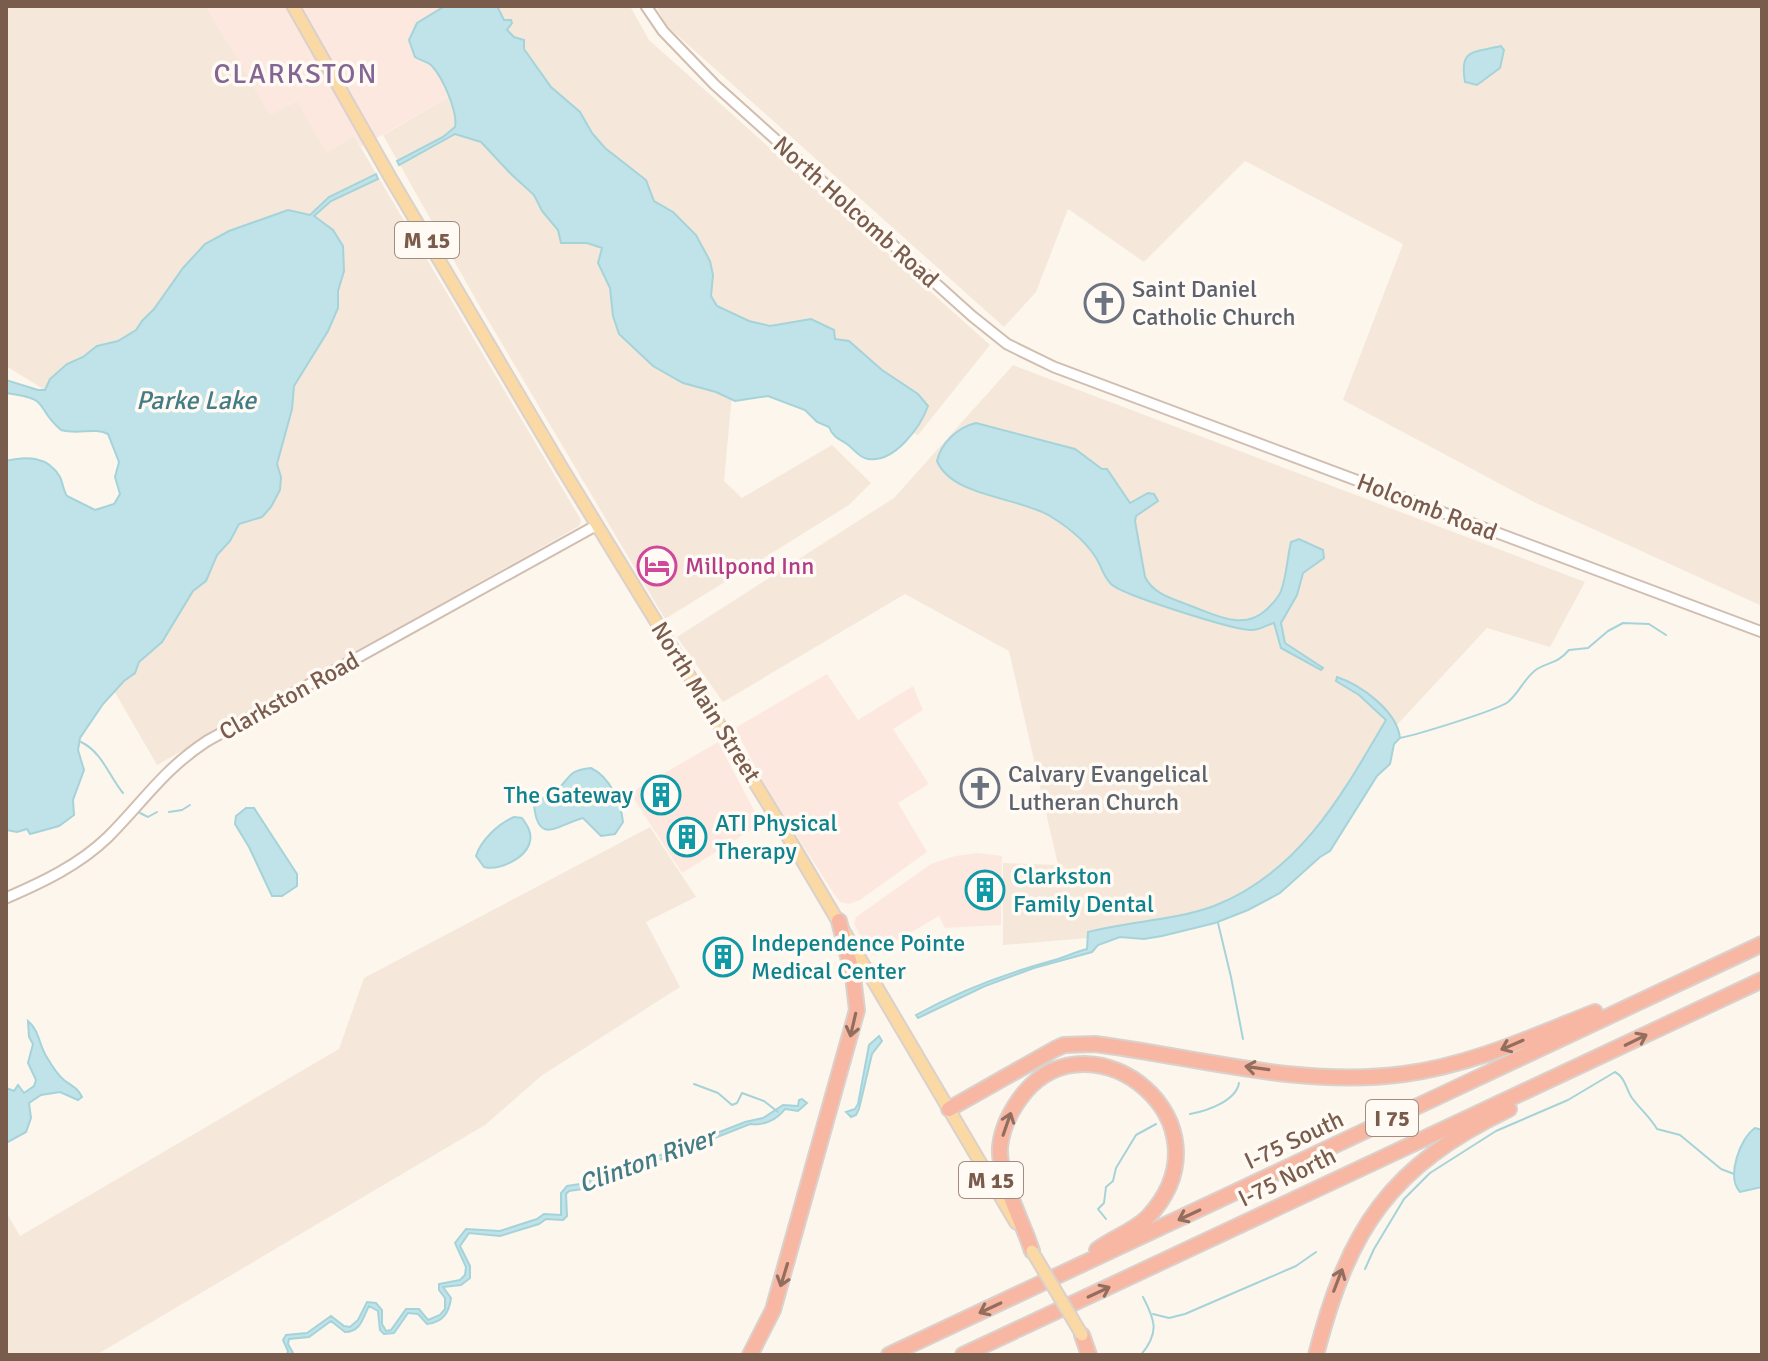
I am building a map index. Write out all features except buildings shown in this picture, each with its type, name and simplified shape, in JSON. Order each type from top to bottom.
[{"type":"highway","points":[[750,1355],[778,1295],[857,1010],[853,976],[839,921]]},
{"type":"highway","name":"I-75 South","points":[[889,1355],[1762,944]]},
{"type":"highway","points":[[949,1109],[1055,1049],[1077,1044],[1128,1048],[1339,1078],[1424,1070],[1497,1052],[1715,965]]},
{"type":"highway","name":"I-75 North","points":[[963,1355],[1762,980]]},
{"type":"highway","points":[[1316,1355],[1331,1299],[1345,1264],[1371,1216],[1393,1190],[1429,1155],[1467,1129],[1566,1081],[1602,1056]]},
{"type":"highway","points":[[1032,1251],[1001,1160],[1002,1137],[1011,1111],[1038,1081],[1073,1066],[1100,1066],[1136,1080],[1159,1101],[1168,1117],[1176,1158],[1170,1184],[1140,1224],[1070,1271]]},
{"type":"highway","points":[[984,1355],[1028,1325]]},
{"type":"highway","points":[[1082,1335],[1092,1355]]},
{"type":"main road","name":"North Main Street","points":[[293,6],[397,190],[839,921],[1032,1251]]},
{"type":"main road","name":"M 15","points":[[1032,1251],[1082,1335]]},
{"type":"street","name":"North Holcomb Road","points":[[646,6],[681,52],[715,85],[972,316],[1021,352],[1093,380]]},
{"type":"street","name":"Holcomb Road","points":[[1093,380],[1762,632]]},
{"type":"street","name":"Clarkston Road","points":[[6,898],[51,878],[88,853],[106,838],[175,763],[207,741],[597,525]]},
{"type":"shaded area","points":[[6,6],[206,6],[270,114],[297,101],[354,136],[581,520],[579,526],[157,765],[94,656],[232,371],[64,402],[6,366]]},
{"type":"shaded area","points":[[206,6],[451,6],[478,80],[361,147],[354,136],[327,153],[297,101],[270,115]]},
{"type":"shaded area","points":[[451,6],[630,6],[649,40],[990,345],[918,435],[756,355],[733,383],[724,481],[742,498],[832,445],[871,483],[849,505],[665,619],[479,305],[383,135],[478,80]]},
{"type":"shaded area","points":[[656,6],[1762,6],[1762,606],[1536,503],[1343,400],[1403,244],[1245,161],[1144,262],[1068,209],[1036,292],[1004,327],[667,26]]},
{"type":"shaded area","points":[[1013,365],[1585,582],[1550,647],[1487,628],[1381,742],[1295,868],[1222,912],[1100,937],[1003,945],[1003,863],[1058,865],[1009,651],[905,594],[723,702],[677,637],[894,498]]},
{"type":"shaded area","points":[[827,674],[858,720],[913,686],[923,710],[893,729],[929,784],[898,803],[927,852],[860,900],[849,904],[840,902],[836,897],[765,786],[735,728]]},
{"type":"shaded area","points":[[718,742],[756,814],[756,827],[682,873],[630,793]]},
{"type":"shaded area","points":[[650,827],[696,897],[646,922],[680,987],[541,1076],[485,1125],[96,1355],[6,1355],[6,1212],[20,1236],[339,1049],[364,978]]},
{"type":"shaded area","points":[[978,853],[1002,856],[1001,925],[945,928],[939,916],[872,955],[854,924],[856,917],[931,864]]},
{"type":"water","points":[[445,6],[497,6],[504,20],[511,20],[507,30],[514,37],[524,40],[524,49],[551,87],[580,112],[605,148],[646,180],[654,201],[673,212],[696,235],[710,261],[713,275],[711,296],[717,306],[749,321],[770,326],[811,319],[834,330],[835,339],[849,341],[882,370],[918,394],[928,406],[905,442],[887,456],[868,459],[805,410],[768,396],[735,401],[683,383],[653,366],[619,334],[613,316],[610,288],[598,263],[602,248],[587,243],[561,243],[558,230],[542,211],[534,195],[481,142],[455,134],[399,165],[397,161],[443,137],[455,127],[452,104],[441,78],[430,64],[415,57],[409,40],[417,23]]},
{"type":"water","points":[[1501,46],[1504,50],[1500,68],[1477,85],[1465,82],[1464,63],[1470,54]]},
{"type":"water","name":"Parke Lake","points":[[376,174],[378,179],[331,201],[314,216],[333,230],[343,246],[344,271],[338,291],[338,308],[328,331],[294,386],[292,409],[277,464],[281,477],[280,490],[271,507],[262,517],[239,524],[230,541],[217,555],[206,581],[193,591],[162,642],[139,662],[135,673],[103,704],[80,738],[78,750],[84,770],[73,800],[74,815],[59,826],[30,834],[27,829],[17,832],[6,830],[6,461],[29,458],[43,461],[60,477],[67,496],[95,510],[114,504],[120,494],[115,477],[119,462],[108,434],[61,430],[37,401],[6,393],[6,380],[45,390],[50,379],[67,364],[97,346],[118,341],[136,330],[205,244],[229,231],[288,210],[310,215],[329,197]]},
{"type":"water","points":[[976,423],[1075,449],[1102,469],[1107,469],[1130,503],[1148,493],[1154,494],[1158,501],[1136,516],[1135,521],[1145,577],[1165,596],[1210,613],[1239,620],[1257,616],[1280,594],[1291,542],[1299,539],[1323,550],[1324,558],[1303,573],[1297,595],[1281,623],[1285,643],[1323,668],[1321,670],[1281,648],[1274,623],[1256,630],[1239,628],[1178,611],[1119,589],[1109,582],[1084,543],[1057,520],[957,482],[945,473],[937,461],[939,454],[951,437]]},
{"type":"water","points":[[1337,677],[1357,686],[1376,700],[1392,718],[1400,738],[1394,744],[1390,764],[1377,776],[1330,851],[1280,893],[1215,923],[1144,939],[1120,937],[1098,945],[1092,952],[985,986],[918,1018],[916,1015],[932,1006],[982,984],[1087,949],[1088,932],[1183,915],[1214,906],[1271,873],[1295,852],[1335,803],[1386,720],[1359,695],[1336,681]]},
{"type":"water","points":[[591,768],[609,784],[620,807],[623,822],[615,834],[601,836],[583,818],[551,830],[540,826],[534,805],[560,787],[572,773]]},
{"type":"water","points":[[246,808],[254,808],[297,874],[297,886],[282,896],[272,896],[235,824],[236,816]]},
{"type":"water","points":[[514,817],[522,818],[529,829],[528,847],[512,862],[484,867],[476,856],[482,844],[497,828]]},
{"type":"water","points":[[28,1021],[55,1070],[82,1097],[78,1100],[60,1092],[41,1095],[29,1103],[31,1118],[26,1132],[6,1143],[6,1088],[14,1091],[18,1085],[24,1093],[34,1086],[36,1080],[28,1063],[33,1044],[29,1037]]},
{"type":"water","points":[[879,1036],[882,1041],[872,1054],[859,1109],[851,1117],[846,1112],[855,1109],[858,1104],[869,1045]]},
{"type":"water","name":"Clinton River","points":[[802,1099],[807,1103],[798,1111],[785,1109],[769,1121],[750,1124],[626,1173],[599,1180],[589,1188],[569,1191],[566,1194],[567,1216],[563,1220],[546,1219],[500,1236],[469,1233],[460,1246],[470,1266],[470,1278],[461,1285],[443,1287],[451,1298],[447,1312],[437,1321],[427,1324],[418,1314],[408,1313],[394,1333],[384,1334],[380,1330],[378,1311],[369,1306],[355,1329],[345,1332],[331,1321],[309,1337],[289,1339],[293,1353],[287,1355],[283,1340],[286,1335],[307,1333],[331,1316],[350,1327],[358,1320],[367,1302],[376,1303],[382,1310],[382,1324],[386,1331],[391,1330],[406,1309],[419,1309],[428,1320],[440,1315],[445,1309],[445,1298],[439,1284],[460,1280],[465,1275],[466,1267],[455,1243],[466,1229],[500,1231],[544,1214],[561,1215],[561,1193],[567,1186],[587,1183],[597,1175],[625,1169],[745,1122],[763,1118],[783,1105],[798,1106]]},
{"type":"water","points":[[1755,1128],[1762,1130],[1762,1187],[1740,1192],[1734,1177],[1737,1158],[1744,1140]]},
{"type":"waterway","points":[[1400,738],[1456,722],[1508,702],[1537,669],[1557,660],[1569,650],[1588,648],[1623,623],[1649,624],[1666,635]]},
{"type":"waterway","points":[[81,742],[100,758],[123,793]]},
{"type":"waterway","points":[[169,812],[190,805]]},
{"type":"waterway","points":[[140,813],[148,817],[157,812]]},
{"type":"waterway","points":[[1218,923],[1243,1039]]},
{"type":"waterway","points":[[1365,1269],[1404,1199],[1430,1173],[1496,1131],[1568,1100],[1615,1072],[1657,1129],[1680,1135],[1721,1169],[1734,1174]]},
{"type":"waterway","points":[[1190,1114],[1227,1100],[1239,1083]]},
{"type":"waterway","points":[[694,1084],[718,1093],[732,1105],[737,1103],[742,1093],[764,1101],[778,1112]]},
{"type":"waterway","points":[[1106,1219],[1098,1209],[1104,1203],[1106,1187],[1113,1181],[1116,1168],[1136,1135],[1156,1124]]},
{"type":"waterway","points":[[1153,1314],[1169,1318],[1185,1314],[1296,1266],[1316,1252]]},
{"type":"waterway","points":[[1141,1355],[1151,1339],[1154,1326],[1143,1297]]},
{"type":"place","name":"Saint Daniel Catholic Church","points":[[1104,303]]},
{"type":"place","name":"Millpond Inn","points":[[657,566]]},
{"type":"place","name":"Calvary Evangelical Lutheran Church","points":[[980,788]]},
{"type":"place","name":"The Gateway","points":[[661,795]]},
{"type":"place","name":"ATI Physical Therapy","points":[[687,837]]},
{"type":"place","name":"Clarkston Family Dental","points":[[985,890]]},
{"type":"place","name":"Independence Pointe Medical Center","points":[[723,957]]},
{"type":"district","name":"CLARKSTON","points":[[296,74]]}]
